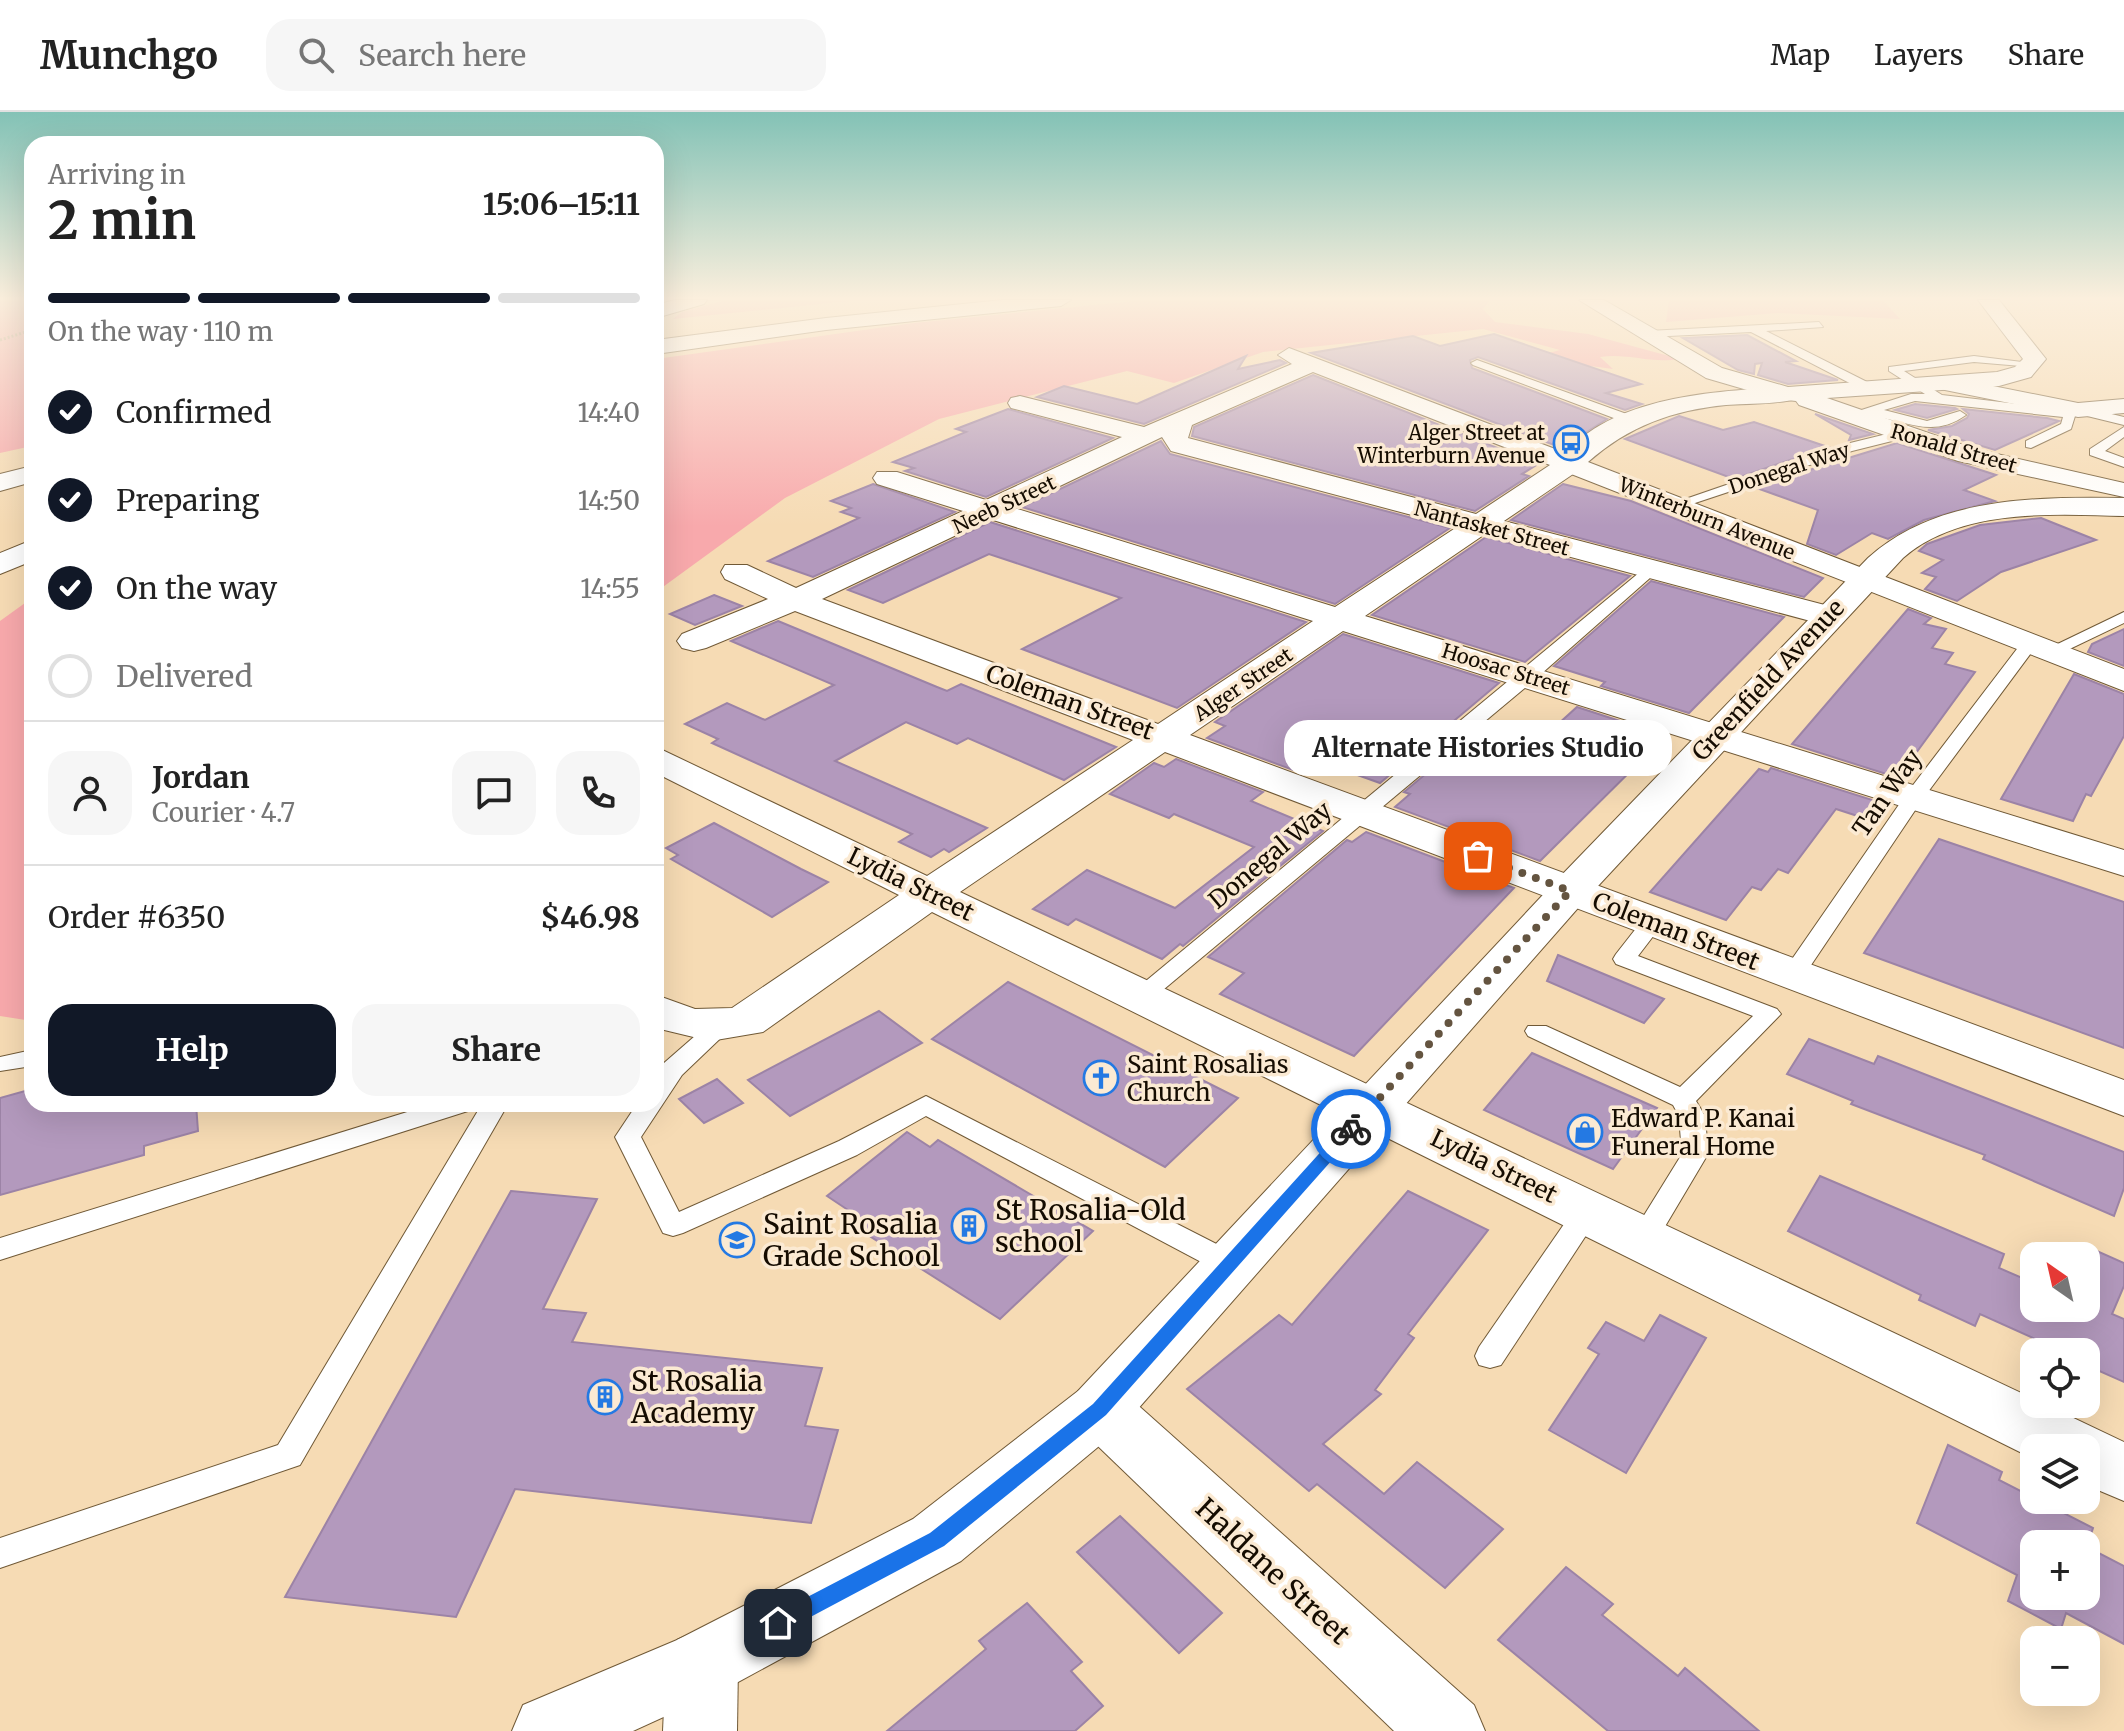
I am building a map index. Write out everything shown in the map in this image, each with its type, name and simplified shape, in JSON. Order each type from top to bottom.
[{"type":"main road","name":"Neeb Street","points":[[694,641],[1180,422],[1271,376]]},
{"type":"main road","name":"Winterburn Avenue","points":[[1341,376],[2124,681]]},
{"type":"main road","points":[[1672,404],[1697,376]]},
{"type":"main road","name":"Ronald Street","points":[[1724,376],[1740,383],[1787,394],[1864,405],[1967,455],[2124,491]]},
{"type":"main road","points":[[1864,405],[1937,394],[2011,376]]},
{"type":"main road","name":"Alger Street","points":[[719,1027],[746,1021],[1631,420],[1672,404],[1787,394]]},
{"type":"main road","points":[[1937,394],[2073,412],[2124,406]]},
{"type":"main road","points":[[1020,403],[1146,435]]},
{"type":"main road","name":"Nantasket Street","points":[[1180,422],[1175,438],[1180,445],[1829,616]]},
{"type":"main road","points":[[0,467],[24,461]]},
{"type":"main road","points":[[2040,507],[2055,475]]},
{"type":"main road","points":[[0,483],[24,476]]},
{"type":"main road","name":"Hoosac Street","points":[[887,478],[2124,863]]},
{"type":"main road","name":"Greenfield Avenue","points":[[549,1731],[701,1697],[937,1540],[1100,1409],[1570,891],[1829,616],[1908,539],[1985,515],[2040,507],[2124,507]]},
{"type":"main road","points":[[0,565],[24,553]]},
{"type":"main road","name":"Coleman Street","points":[[736,572],[1362,813],[2124,1099]]},
{"type":"main road","name":"Lydia Street","points":[[664,762],[929,894],[1373,1106],[2045,1434]]},
{"type":"main road","points":[[664,1015],[688,1026],[719,1027]]},
{"type":"main road","name":"Haldane Street","points":[[1100,1409],[1448,1731]]},
{"type":"main road","points":[[2100,1461],[2124,1473]]},
{"type":"lane","points":[[1511,376],[1631,420]]},
{"type":"lane","points":[[1821,376],[1864,405]]},
{"type":"lane","points":[[1903,422],[1935,425],[1961,412],[1905,376]]},
{"type":"lane","points":[[2031,444],[2067,426],[2073,412],[2124,421]]},
{"type":"lane","name":"Donegal Way","points":[[1675,505],[1847,448],[1903,422]]},
{"type":"lane","points":[[2124,431],[2095,452],[2124,463]]},
{"type":"lane","name":"Donegal Way","points":[[1143,995],[1362,813],[1429,762],[1651,570]]},
{"type":"lane","name":"Tan Way","points":[[1793,975],[1914,797],[2039,648],[2124,617]]},
{"type":"lane","points":[[1653,922],[1624,959],[1769,1014],[1683,1099]]},
{"type":"lane","points":[[664,1083],[673,1069],[719,1027]]},
{"type":"lane","points":[[1537,1031],[1683,1099],[1692,1116],[1695,1154],[1644,1238]]},
{"type":"lane","points":[[5,1064],[24,1060]]},
{"type":"lane","points":[[645,1112],[628,1137],[673,1226],[848,1148],[926,1105],[1230,1264]]},
{"type":"lane","points":[[0,1249],[437,1112]]},
{"type":"lane","points":[[0,1553],[289,1455],[490,1112]]},
{"type":"lane","points":[[1490,1356],[1588,1211]]},
{"type":"shaded area","points":[[0,376],[24,376],[24,448],[0,453]]},
{"type":"shaded area","points":[[664,376],[1109,376],[939,419],[785,498],[664,586]]},
{"type":"shaded area","points":[[1145,376],[1195,376],[1174,383]]},
{"type":"shaded area","points":[[24,604],[24,1020],[0,1016],[0,621]]},
{"type":"building","points":[[1202,376],[1257,376],[1144,424],[1037,397],[1064,386],[1137,404]]},
{"type":"building","points":[[1314,376],[1538,464],[1522,474],[1529,476],[1475,511],[1192,436],[1194,427]]},
{"type":"building","points":[[1371,376],[1492,376],[1607,419],[1562,448]]},
{"type":"building","points":[[1529,376],[1616,376],[1641,384],[1606,393],[1642,404],[1625,410]]},
{"type":"building","points":[[1760,376],[1825,376],[1838,380],[1788,384]]},
{"type":"building","points":[[1915,404],[1957,409],[1927,418],[1895,410]]},
{"type":"building","points":[[1008,409],[1113,438],[986,497],[905,471],[914,468],[893,462],[966,432],[956,429]]},
{"type":"building","points":[[1963,409],[2059,421],[1995,450],[1928,430],[1952,426],[1967,418],[1969,414]]},
{"type":"building","points":[[1815,414],[1873,434],[1849,440],[1851,435]]},
{"type":"building","points":[[1679,416],[1723,430],[1754,422],[1828,447],[1734,479],[1625,439]]},
{"type":"building","points":[[1161,441],[1170,454],[1450,528],[1335,604],[1022,507]]},
{"type":"building","points":[[1897,443],[1996,475],[1964,490],[1995,501],[1924,520],[1888,539],[1872,533],[1836,555],[1807,544],[1818,510],[1754,487]]},
{"type":"building","points":[[873,484],[955,512],[813,577],[768,561],[859,518],[841,512],[851,508],[831,501]]},
{"type":"building","points":[[1563,484],[1631,501],[1823,578],[1804,597],[1511,520]]},
{"type":"building","points":[[2041,518],[2096,540],[2001,572],[1957,601],[1925,589],[1936,577],[1922,573],[1943,560],[1919,551],[1927,544],[1980,525]]},
{"type":"building","points":[[990,522],[1306,622],[1177,708],[1022,649],[1121,598],[989,554],[883,603],[848,590]]},
{"type":"building","points":[[1486,537],[1630,576],[1525,662],[1372,615]]},
{"type":"building","points":[[1651,581],[1784,617],[1689,713],[1601,686],[1605,682],[1554,666]]},
{"type":"building","points":[[714,595],[742,606],[695,625],[670,614]]},
{"type":"building","points":[[1908,609],[1931,618],[1924,624],[1946,629],[1932,648],[1953,653],[1945,664],[1975,672],[1911,760],[1914,761],[1902,779],[1792,744]]},
{"type":"building","points":[[778,621],[947,691],[961,684],[1116,747],[1064,780],[968,738],[957,744],[906,722],[835,761],[987,828],[949,852],[944,849],[931,857],[899,842],[912,834],[712,743],[718,739],[685,724],[727,703],[765,720],[834,685],[731,641]]},
{"type":"building","points":[[2124,629],[2124,666],[2088,652],[2092,644]]},
{"type":"building","points":[[1343,634],[1499,683],[1380,783],[1310,758],[1293,770],[1207,738],[1225,726],[1215,722]]},
{"type":"building","points":[[2074,674],[2124,694],[2124,736],[2091,796],[2086,794],[2073,821],[2001,799]]},
{"type":"building","points":[[1577,707],[1666,736],[1540,861],[1395,807],[1410,794],[1404,792],[1482,727],[1535,745]]},
{"type":"building","points":[[1176,759],[1263,792],[1251,801],[1323,831],[1183,946],[1180,944],[1162,959],[1076,919],[1068,925],[1033,909],[1087,870],[1175,908],[1254,847],[1174,814],[1169,818],[1110,794],[1154,763],[1164,767]]},
{"type":"building","points":[[1771,768],[1885,804],[1873,821],[1836,809],[1788,873],[1778,869],[1761,890],[1752,887],[1726,920],[1650,892],[1759,769],[1768,772]]},
{"type":"building","points":[[714,823],[828,882],[772,917],[671,859],[678,855],[666,848]]},
{"type":"building","points":[[1366,832],[1514,888],[1354,1056],[1220,994],[1244,973],[1208,957],[1347,840],[1352,842]]},
{"type":"building","points":[[1939,839],[2124,902],[2124,1048],[1864,953]]},
{"type":"building","points":[[1558,955],[1664,999],[1644,1023],[1547,981]]},
{"type":"building","name":"Saint Rosalias Church","points":[[1008,982],[1238,1098],[1165,1167],[932,1039]]},
{"type":"building","points":[[879,1011],[922,1043],[790,1116],[748,1080]]},
{"type":"building","points":[[1809,1039],[1874,1064],[1878,1056],[2124,1152],[2124,1188],[2114,1216],[1983,1159],[1985,1155],[1851,1104],[1853,1101],[1787,1074]]},
{"type":"building","name":"Edward P. Kanai Funeral Home","points":[[1532,1053],[1657,1108],[1613,1169],[1484,1110]]},
{"type":"building","points":[[717,1079],[743,1103],[704,1123],[679,1099]]},
{"type":"building","points":[[24,1091],[24,1112],[197,1112],[198,1131],[144,1146],[144,1155],[0,1195],[0,1098]]},
{"type":"building","name":"St Rosalia-Old school","points":[[907,1132],[930,1147],[938,1140],[1093,1231],[1000,1319],[846,1221],[854,1214],[827,1196]]},
{"type":"building","points":[[1820,1176],[2004,1254],[1999,1268],[2020,1277],[2020,1322],[2100,1322],[2100,1252],[2124,1263],[2124,1286],[2112,1314],[2124,1319],[2124,1382],[2100,1371],[2100,1338],[2033,1338],[1980,1314],[1975,1326],[1919,1300],[1921,1295],[1788,1231]]},
{"type":"building","name":"St Rosalia Academy","points":[[511,1191],[597,1199],[543,1309],[586,1313],[572,1342],[822,1368],[805,1426],[838,1430],[811,1523],[515,1489],[456,1617],[285,1597]]},
{"type":"building","points":[[1408,1191],[1488,1230],[1408,1334],[1414,1338],[1375,1390],[1381,1394],[1323,1444],[1384,1494],[1417,1462],[1503,1529],[1445,1588],[1317,1484],[1309,1491],[1187,1389],[1279,1315],[1292,1325]]},
{"type":"building","points":[[1660,1315],[1706,1338],[1626,1473],[1549,1430],[1599,1354],[1588,1348],[1606,1322],[1644,1341]]},
{"type":"building","points":[[1948,1445],[2002,1472],[1999,1480],[2020,1491],[2020,1514],[2066,1514],[2093,1528],[2020,1530],[2020,1607],[2008,1601],[2017,1575],[1917,1523]]},
{"type":"building","points":[[1120,1516],[1222,1613],[1179,1653],[1077,1552]]},
{"type":"building","points":[[2100,1554],[2124,1566],[2124,1644],[2100,1631],[2100,1626],[2090,1626],[2066,1613],[2062,1626],[2055,1626],[2025,1610],[2100,1610]]},
{"type":"building","points":[[1566,1567],[1613,1604],[1602,1615],[1678,1676],[1685,1668],[1759,1731],[1608,1731],[1498,1640]]},
{"type":"building","points":[[1027,1603],[1082,1662],[1071,1671],[1103,1706],[1075,1731],[887,1731],[986,1649],[979,1641]]},
{"type":"way so far","points":[[1351,1129],[1570,891],[1478,856]]},
{"type":"place","name":"Alger Street at Winterburn Avenue","points":[[1571,443]]},
{"type":"place","name":"Alternate Histories Studio","points":[[1478,856]]},
{"type":"place","name":"Saint Rosalias Church","points":[[1101,1078]]},
{"type":"place","name":"Edward P. Kanai Funeral Home","points":[[1585,1132]]},
{"type":"place","name":"St Rosalia-Old school","points":[[969,1226]]},
{"type":"place","name":"Saint Rosalia Grade School","points":[[737,1240]]},
{"type":"place","name":"St Rosalia Academy","points":[[605,1397]]},
{"type":"route","points":[[778,1623],[937,1540],[1100,1409],[1351,1129]]}]
